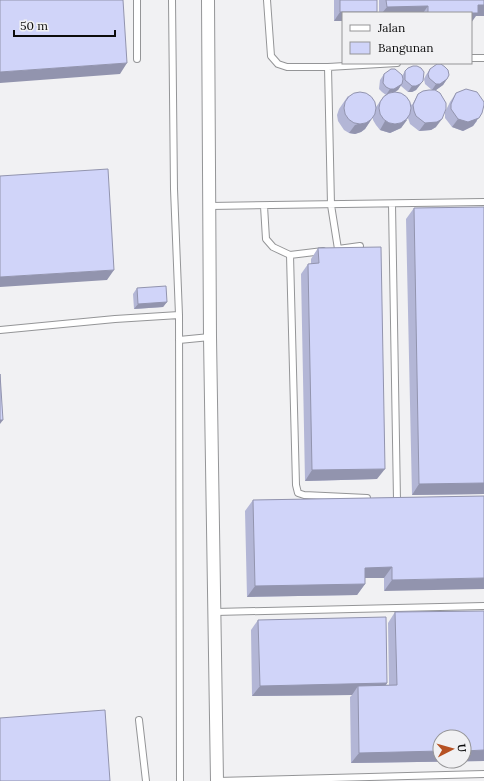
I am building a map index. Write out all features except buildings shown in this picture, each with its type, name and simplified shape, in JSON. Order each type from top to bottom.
[{"type":"street","points":[[208,0],[210,337],[217,781]]},
{"type":"lane","points":[[137,0],[137,59]]},
{"type":"lane","points":[[172,0],[174,189],[179,315],[180,781]]},
{"type":"lane","points":[[267,0],[271,56],[278,64],[286,67],[328,67],[379,64]]},
{"type":"lane","points":[[472,58],[484,58]]},
{"type":"lane","points":[[328,67],[332,205],[338,249]]},
{"type":"lane","points":[[210,206],[484,202]]},
{"type":"lane","points":[[392,204],[397,500]]},
{"type":"lane","points":[[264,206],[266,239],[273,247],[290,255],[360,246]]},
{"type":"lane","points":[[290,255],[296,485],[298,493],[304,496],[374,498]]},
{"type":"lane","points":[[0,330],[115,319],[179,315]]},
{"type":"lane","points":[[179,340],[210,337]]},
{"type":"lane","points":[[389,499],[405,499]]},
{"type":"lane","points":[[215,612],[484,606]]},
{"type":"lane","points":[[139,720],[146,781]]},
{"type":"lane","points":[[217,781],[484,774]]}]
